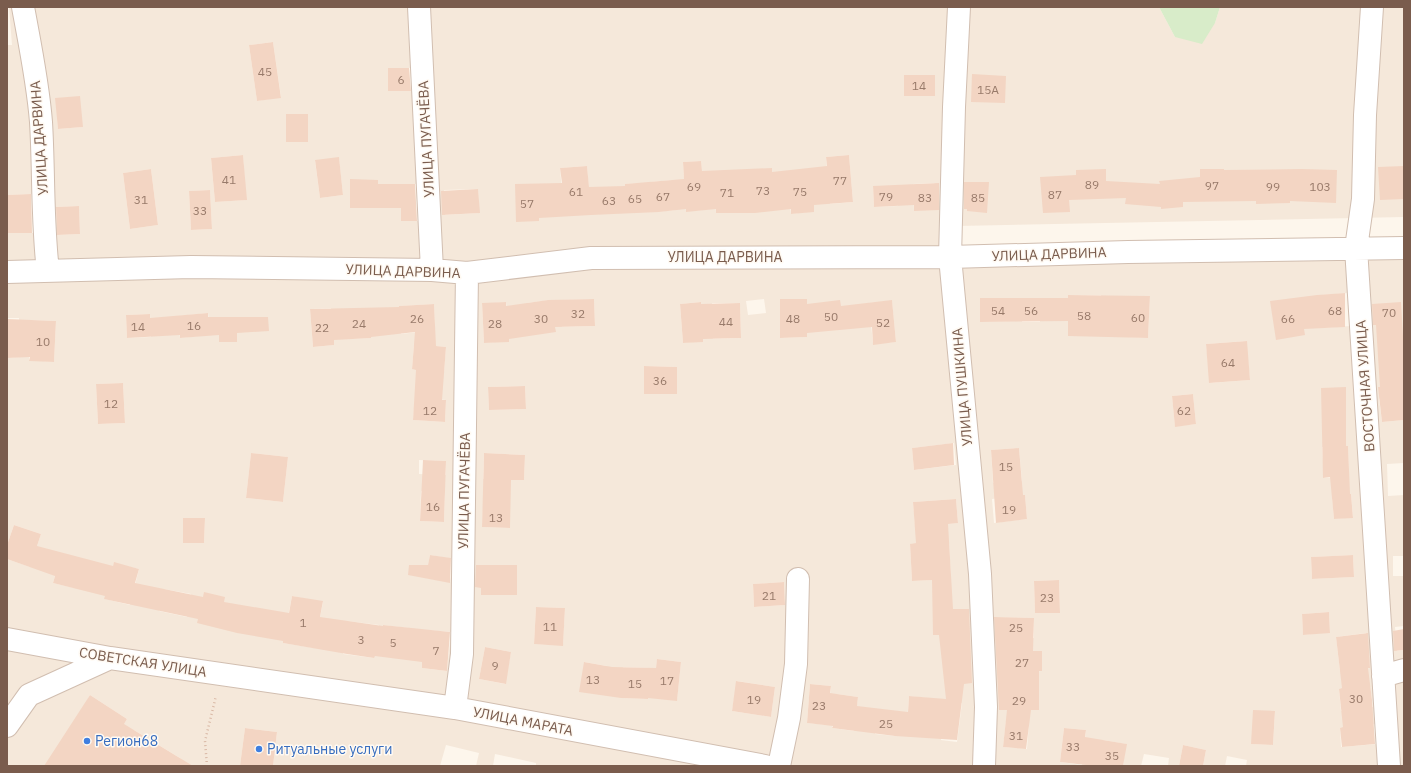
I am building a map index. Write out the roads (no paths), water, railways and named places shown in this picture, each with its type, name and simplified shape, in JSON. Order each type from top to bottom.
[{"type":"street","name":"УЛИЦА ДАРВИНА","points":[[23,7],[33,60],[40,121],[43,215],[48,271]]},
{"type":"street","name":"УЛИЦА ПУГАЧЁВА","points":[[419,7],[432,270]]},
{"type":"street","name":"УЛИЦА ПУШКИНА","points":[[959,7],[954,107],[950,257],[980,574],[986,707],[984,766]]},
{"type":"street","name":"ВОСТОЧНАЯ УЛИЦА","points":[[1372,7],[1365,115],[1362,199],[1356,248],[1389,766]]},
{"type":"street","name":"УЛИЦА ДАРВИНА","points":[[7,272],[191,267],[432,270],[467,274],[591,258],[950,257],[1128,252],[1404,248]]},
{"type":"street","name":"УЛИЦА ПУГАЧЁВА","points":[[455,708],[462,654],[467,274]]},
{"type":"street","points":[[779,766],[789,718],[796,664],[798,579]]},
{"type":"street","name":"СОВЕТСКАЯ УЛИЦА","points":[[7,639],[110,658],[280,683]]},
{"type":"street","points":[[7,726],[29,695],[110,658]]},
{"type":"street","points":[[1383,676],[1404,670]]},
{"type":"street","name":"УЛИЦА МАРАТА","points":[[280,683],[455,708],[765,766]]},
{"type":"place","name":"Регион68","points":[[87,741]]},
{"type":"place","name":"Ритуальные услуги","points":[[259,749]]}]
